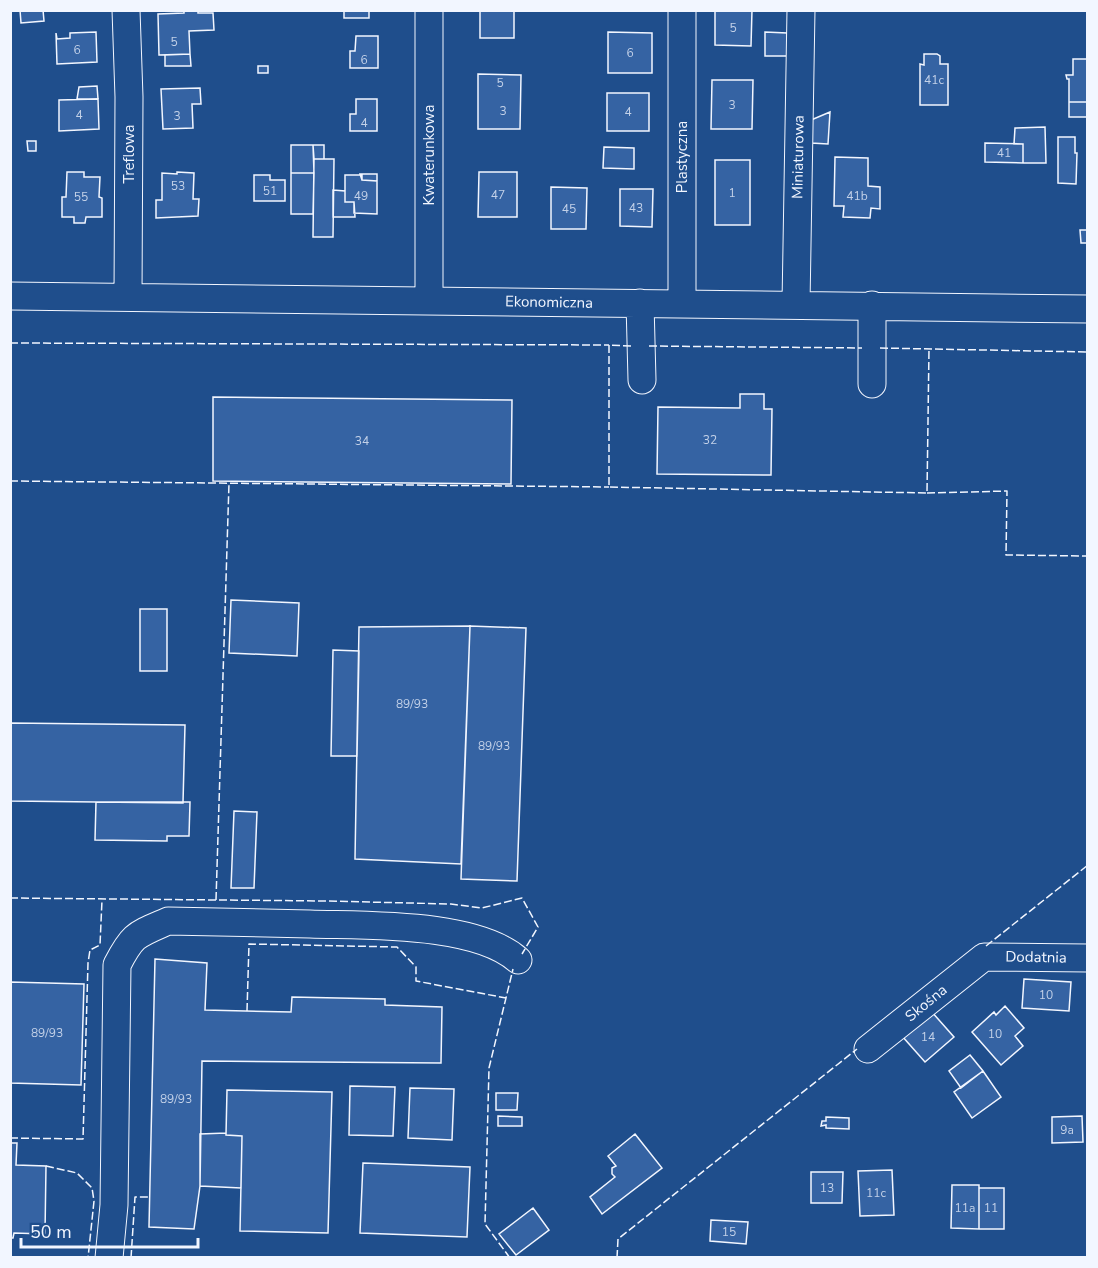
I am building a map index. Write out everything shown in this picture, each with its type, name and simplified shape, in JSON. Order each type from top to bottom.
[{"type":"street","name":"Treflowa","points":[[126,10],[129,97],[128,297]]},
{"type":"street","name":"Kwaterunkowa","points":[[429,10],[429,300]]},
{"type":"street","name":"Plastyczna","points":[[682,10],[682,303]]},
{"type":"street","name":"Miniaturowa","points":[[796,304],[801,10]]},
{"type":"street","name":"Ekonomiczna","points":[[10,296],[1088,309]]},
{"type":"street","points":[[640,303],[642,380]]},
{"type":"street","points":[[872,305],[872,384]]},
{"type":"street","points":[[109,1257],[114,1205],[117,965],[129,941],[168,921],[414,927],[469,936],[510,953],[518,960]]},
{"type":"street","name":"Dodatnia","points":[[984,957],[1088,958]]},
{"type":"street","name":"Skośna","points":[[868,1049],[984,957]]},
{"type":"building","points":[[20,10],[43,10],[44,21],[21,23]]},
{"type":"building","points":[[184,10],[213,13],[214,30],[189,31],[190,54],[159,55],[158,14],[184,13]]},
{"type":"building","points":[[344,10],[369,10],[369,18],[344,18]]},
{"type":"building","points":[[480,10],[514,10],[514,38],[480,38]]},
{"type":"building","points":[[715,10],[752,10],[751,46],[715,45]]},
{"type":"building","points":[[96,32],[97,62],[57,64],[56,33],[57,39],[70,38],[70,33]]},
{"type":"building","points":[[608,32],[652,33],[652,73],[608,73]]},
{"type":"building","points":[[765,32],[787,33],[787,56],[765,56]]},
{"type":"building","points":[[356,36],[378,36],[378,68],[350,68],[350,51],[355,51]]},
{"type":"building","points":[[190,54],[191,66],[165,66],[165,55]]},
{"type":"building","points":[[924,54],[937,54],[940,56],[940,64],[948,64],[948,105],[920,105],[920,64],[924,65]]},
{"type":"building","points":[[1073,59],[1088,59],[1088,102],[1069,102],[1069,79],[1066,75],[1073,75]]},
{"type":"building","points":[[258,66],[268,66],[268,73],[258,73]]},
{"type":"building","points":[[478,74],[521,75],[520,129],[478,129]]},
{"type":"building","points":[[712,80],[753,80],[752,129],[711,129]]},
{"type":"building","points":[[97,86],[98,99],[77,99],[79,87]]},
{"type":"building","points":[[200,88],[201,104],[192,104],[193,128],[163,129],[161,89]]},
{"type":"building","points":[[607,93],[649,93],[649,131],[607,131]]},
{"type":"building","points":[[98,99],[99,129],[59,131],[59,100]]},
{"type":"building","points":[[356,99],[377,99],[377,131],[350,131],[350,114],[356,114]]},
{"type":"building","points":[[1069,102],[1088,102],[1088,117],[1069,117]]},
{"type":"building","points":[[830,112],[828,144],[811,143],[811,120]]},
{"type":"building","points":[[1045,127],[1046,163],[1023,163],[1023,144],[1014,144],[1015,128]]},
{"type":"building","points":[[1058,137],[1075,137],[1076,184],[1058,183]]},
{"type":"building","points":[[27,141],[36,141],[36,151],[28,151]]},
{"type":"building","points":[[985,143],[1023,144],[1023,163],[985,162]]},
{"type":"building","points":[[291,145],[313,145],[314,173],[291,173]]},
{"type":"building","points":[[313,145],[324,145],[324,159],[314,159]]},
{"type":"building","points":[[604,147],[634,148],[634,169],[603,168]]},
{"type":"building","points":[[835,157],[868,158],[868,186],[880,187],[880,209],[871,208],[870,218],[843,217],[844,206],[834,206]]},
{"type":"building","points":[[314,159],[334,159],[333,237],[313,237]]},
{"type":"building","points":[[715,160],[750,160],[750,225],[715,225]]},
{"type":"building","points":[[67,172],[84,172],[84,177],[100,177],[99,197],[102,198],[102,217],[86,217],[85,223],[74,223],[74,217],[62,217],[62,197],[66,197]]},
{"type":"building","points":[[177,172],[194,173],[193,199],[199,199],[198,216],[156,218],[156,200],[162,200],[162,173],[177,174]]},
{"type":"building","points":[[479,172],[517,172],[517,217],[478,217]]},
{"type":"building","points":[[291,173],[314,173],[313,214],[291,214]]},
{"type":"building","points":[[360,174],[377,174],[377,181],[362,180]]},
{"type":"building","points":[[254,175],[270,175],[270,180],[285,180],[285,201],[254,201]]},
{"type":"building","points":[[345,175],[362,175],[362,180],[377,181],[377,214],[354,213],[354,202],[345,202]]},
{"type":"building","points":[[551,187],[587,188],[586,229],[551,229]]},
{"type":"building","points":[[620,189],[653,189],[652,227],[620,226]]},
{"type":"building","points":[[333,190],[345,191],[345,202],[354,202],[355,217],[333,217]]},
{"type":"building","points":[[1080,230],[1088,230],[1088,243],[1081,243]]},
{"type":"building","points":[[740,394],[764,394],[764,409],[772,409],[771,475],[657,474],[658,407],[740,408]]},
{"type":"building","points":[[213,397],[512,400],[511,484],[213,481]]},
{"type":"building","points":[[231,600],[299,603],[297,656],[229,653]]},
{"type":"building","points":[[140,609],[167,609],[167,671],[140,671]]},
{"type":"building","points":[[470,626],[526,628],[517,881],[461,879]]},
{"type":"building","points":[[470,626],[461,864],[355,859],[359,627]]},
{"type":"building","points":[[333,650],[359,651],[357,756],[331,756]]},
{"type":"building","points":[[10,723],[185,725],[183,803],[10,801]]},
{"type":"building","points":[[96,802],[190,802],[189,836],[167,836],[167,841],[95,840]]},
{"type":"building","points":[[234,811],[257,812],[254,888],[231,888]]},
{"type":"building","points":[[155,959],[207,963],[205,1010],[291,1012],[292,997],[385,999],[385,1005],[442,1007],[441,1063],[202,1061],[200,1186],[194,1229],[149,1227]]},
{"type":"building","points":[[1024,979],[1071,982],[1069,1011],[1022,1008]]},
{"type":"building","points":[[10,982],[84,984],[81,1085],[10,1083]]},
{"type":"building","points":[[1005,1006],[1024,1028],[1015,1036],[1023,1046],[1001,1065],[972,1032],[994,1012],[996,1015]]},
{"type":"building","points":[[931,1011],[954,1037],[925,1062],[902,1036]]},
{"type":"building","points":[[970,1055],[983,1071],[961,1088],[949,1071]]},
{"type":"building","points":[[983,1071],[1001,1097],[972,1118],[954,1092]]},
{"type":"building","points":[[350,1086],[395,1087],[393,1136],[349,1135]]},
{"type":"building","points":[[410,1088],[454,1089],[452,1140],[408,1138]]},
{"type":"building","points":[[227,1090],[332,1092],[328,1233],[240,1231],[242,1136],[226,1135]]},
{"type":"building","points":[[496,1093],[518,1093],[517,1110],[496,1110]]},
{"type":"building","points":[[498,1116],[522,1117],[522,1126],[498,1126]]},
{"type":"building","points":[[1082,1116],[1083,1142],[1052,1143],[1052,1117]]},
{"type":"building","points":[[826,1117],[849,1118],[849,1129],[821,1126],[822,1121],[826,1121]]},
{"type":"building","points":[[226,1133],[226,1135],[242,1136],[241,1188],[200,1186],[200,1134]]},
{"type":"building","points":[[635,1134],[662,1168],[602,1214],[590,1197],[615,1177],[612,1174],[612,1168],[616,1166],[608,1156]]},
{"type":"building","points":[[10,1143],[17,1143],[16,1165],[46,1166],[45,1234],[14,1233],[13,1238],[10,1238]]},
{"type":"building","points":[[363,1163],[470,1167],[467,1237],[360,1233]]},
{"type":"building","points":[[892,1170],[894,1215],[860,1216],[858,1171]]},
{"type":"building","points":[[811,1172],[843,1172],[842,1203],[811,1203]]},
{"type":"building","points":[[952,1185],[979,1185],[979,1229],[951,1228]]},
{"type":"building","points":[[979,1188],[1004,1188],[1004,1229],[979,1229]]},
{"type":"building","points":[[533,1208],[549,1230],[516,1255],[499,1234]]},
{"type":"building","points":[[711,1220],[748,1222],[746,1244],[710,1241]]},
{"type":"fence","points":[[10,343],[609,345]]},
{"type":"fence","points":[[631,346],[609,345],[609,487],[927,493],[929,349]]},
{"type":"fence","points":[[649,346],[862,348]]},
{"type":"fence","points":[[880,348],[1088,352]]},
{"type":"fence","points":[[10,481],[609,487]]},
{"type":"fence","points":[[216,900],[229,483]]},
{"type":"fence","points":[[927,493],[1007,491],[1006,555],[1088,556]]},
{"type":"fence","points":[[986,946],[1088,865]]},
{"type":"fence","points":[[10,898],[326,901],[451,904],[482,908],[522,898],[538,927],[522,954]]},
{"type":"fence","points":[[10,1138],[83,1139],[88,963],[90,950],[100,945],[102,900]]},
{"type":"fence","points":[[247,1011],[249,944],[397,947],[416,967],[416,981],[506,998]]},
{"type":"fence","points":[[510,1258],[485,1224],[489,1068],[513,969]]},
{"type":"fence","points":[[617,1258],[618,1239],[857,1049]]},
{"type":"fence","points":[[46,1166],[77,1173],[92,1188],[94,1201],[88,1258]]},
{"type":"fence","points":[[131,1258],[135,1197],[150,1197]]}]
